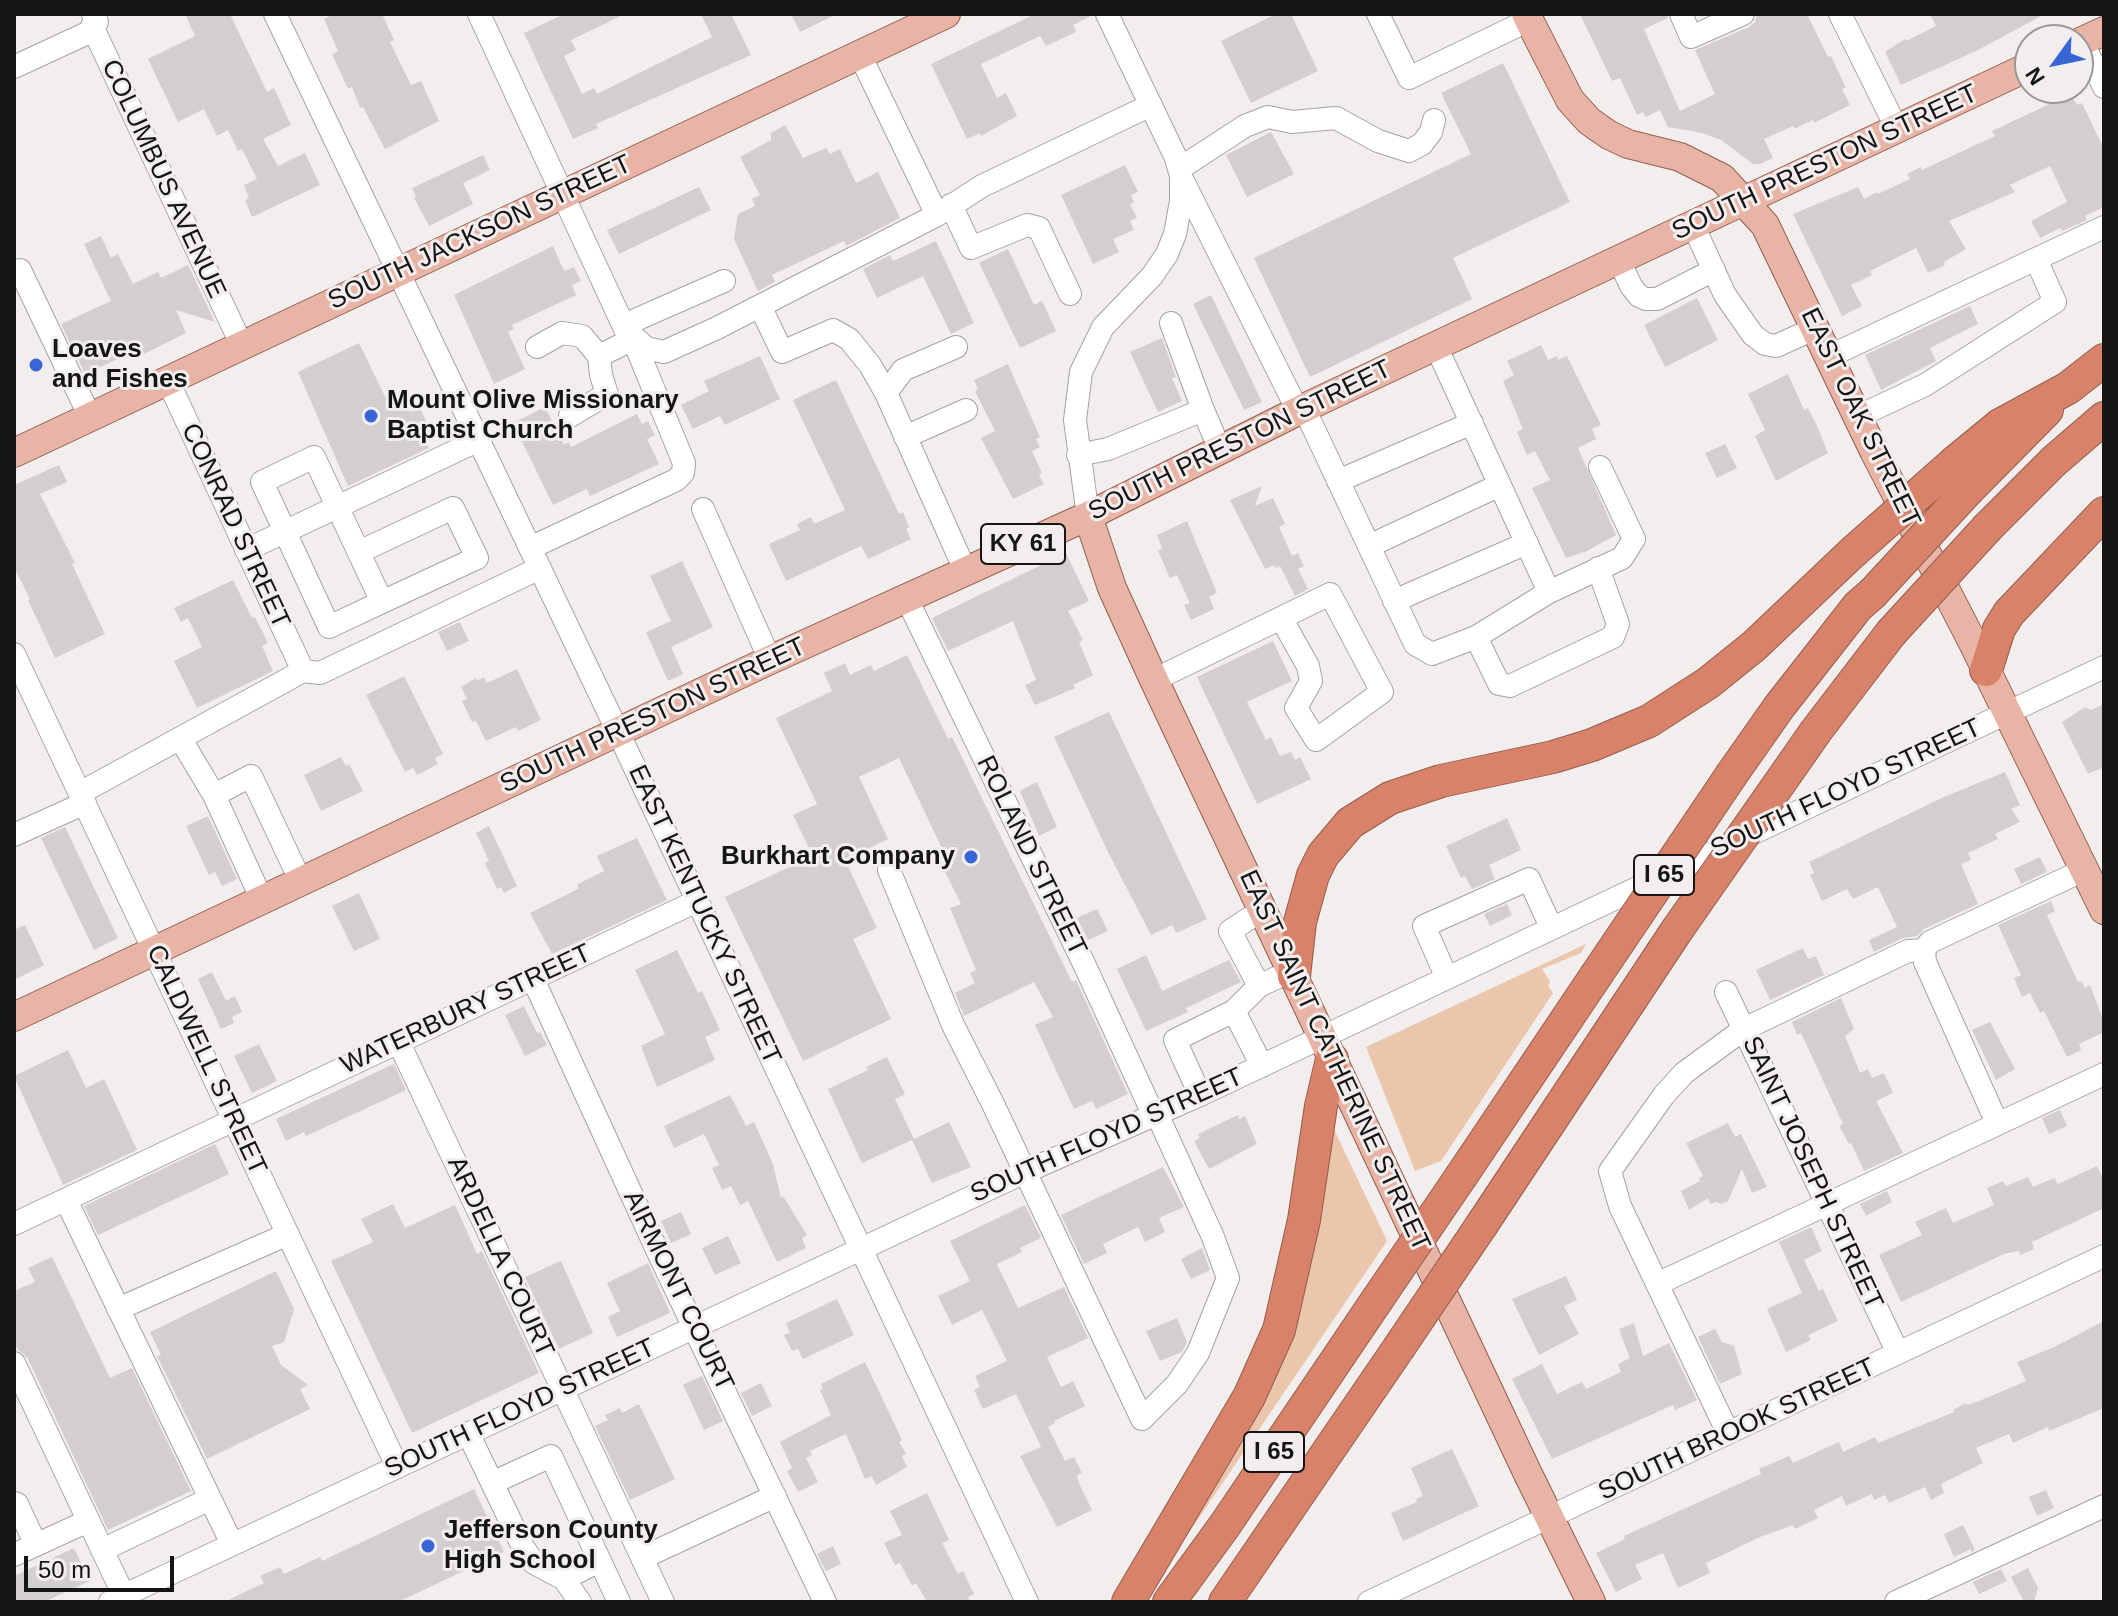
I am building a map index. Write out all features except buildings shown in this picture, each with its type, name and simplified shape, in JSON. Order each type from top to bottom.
[{"type":"highway","points":[[1293,974],[1300,922],[1313,875],[1323,855],[1350,823],[1390,798],[1441,781],[1553,757],[1592,745],[1649,721],[1708,683],[1754,646],[1853,552],[1962,476],[2000,425],[2068,388],[2104,360]]},
{"type":"highway","name":"I 65","points":[[1225,1602],[1481,1226],[1677,930],[1816,731],[1891,633],[1988,527],[2054,461],[2104,418]]},
{"type":"highway","name":"I 65","points":[[1169,1602],[1225,1525],[1779,707],[1872,594],[1962,476]]},
{"type":"highway","points":[[1986,670],[1999,629],[2009,613],[2104,513]]},
{"type":"highway","points":[[1128,1602],[1249,1397],[1279,1330],[1304,1220],[1327,1048]]},
{"type":"main road","name":"SOUTH JACKSON STREET","points":[[14,453],[943,15]]},
{"type":"main road","name":"EAST OAK STREET","points":[[1527,17],[1570,100],[1589,121],[1628,144],[1693,161],[1722,178],[1765,225],[1857,417],[2104,910]]},
{"type":"main road","name":"SOUTH PRESTON STREET","points":[[14,1017],[770,660],[1088,516],[1301,410],[2014,74]]},
{"type":"main road","name":"EAST SAINT CATHERINE STREET","points":[[1088,516],[1112,588],[1154,680],[1591,1602]]},
{"type":"street","name":"EAST KENTUCKY STREET","points":[[275,14],[618,732],[1027,1602]]},
{"type":"street","points":[[479,14],[628,332],[684,463],[683,473],[676,480],[530,548]]},
{"type":"street","points":[[1107,14],[1180,172],[1338,481],[1415,644],[1432,654],[1476,637],[1549,592],[1622,558],[1634,539],[1600,467]]},
{"type":"street","points":[[1378,14],[1409,78],[1527,17]]},
{"type":"street","points":[[1681,14],[1691,37],[1743,14]]},
{"type":"street","points":[[1840,14],[1897,129]]},
{"type":"street","points":[[14,67],[93,22]]},
{"type":"street","name":"COLUMBUS AVENUE","points":[[93,22],[242,346]]},
{"type":"street","points":[[860,55],[944,210],[971,248],[1027,225],[1039,228],[1070,294]]},
{"type":"street","points":[[2094,57],[2104,87]]},
{"type":"street","points":[[628,332],[646,348],[664,352],[944,210],[982,186],[1151,105]]},
{"type":"street","points":[[1180,172],[1245,126],[1268,117],[1292,122],[1336,118],[1378,141],[1409,151],[1422,144],[1431,132],[1434,120]]},
{"type":"street","points":[[1088,516],[1078,455],[1075,407],[1084,361],[1108,320],[1152,276],[1167,254],[1179,219],[1180,172]]},
{"type":"street","points":[[1693,225],[1742,322],[1753,335],[1765,344],[1776,346],[1816,328]]},
{"type":"street","points":[[1830,356],[2104,227]]},
{"type":"street","points":[[1857,417],[1925,385],[2055,302],[2036,259]]},
{"type":"street","points":[[1619,260],[1631,286],[1646,299],[1657,299],[1714,270]]},
{"type":"street","points":[[20,270],[90,417]]},
{"type":"street","points":[[599,356],[668,304],[724,281]]},
{"type":"street","points":[[760,306],[782,352],[833,330],[849,339],[870,365],[886,393],[965,570]]},
{"type":"street","points":[[1171,323],[1221,452]]},
{"type":"street","points":[[537,347],[562,333],[582,336],[599,356],[607,394],[570,416]]},
{"type":"street","points":[[1436,346],[1549,592]]},
{"type":"street","points":[[886,393],[903,370],[956,347]]},
{"type":"street","name":"CONRAD STREET","points":[[168,381],[303,671]]},
{"type":"street","points":[[905,437],[966,410]]},
{"type":"street","points":[[1078,455],[1108,449],[1203,410]]},
{"type":"street","points":[[1338,481],[1472,423]]},
{"type":"street","points":[[246,550],[479,440]]},
{"type":"street","points":[[359,552],[453,508],[477,558],[329,627],[262,482],[314,457],[382,602]]},
{"type":"street","points":[[1369,546],[1500,485]]},
{"type":"street","points":[[703,509],[770,660]]},
{"type":"street","points":[[1394,601],[1527,543]]},
{"type":"street","points":[[14,835],[180,738],[303,671],[320,673],[540,568]]},
{"type":"street","points":[[1476,637],[1499,684],[1510,686],[1613,637],[1618,624],[1598,568]]},
{"type":"street","points":[[1154,680],[1330,594],[1382,692],[1316,740],[1296,708],[1311,681],[1308,666],[1281,618]]},
{"type":"street","name":"ROLAND STREET","points":[[906,597],[1156,1115],[1213,1237],[1228,1278],[1198,1353],[1177,1384],[1142,1419],[1025,1172]]},
{"type":"street","name":"CALDWELL STREET","points":[[14,654],[397,1466]]},
{"type":"street","name":"SOUTH FLOYD STREET","points":[[117,1599],[1025,1172],[1262,1066],[1327,1048],[1447,978],[1551,927],[2104,667]]},
{"type":"street","points":[[180,738],[214,795],[262,900]]},
{"type":"street","points":[[214,795],[251,776],[301,882]]},
{"type":"street","points":[[889,870],[953,1025],[1025,1172]]},
{"type":"street","points":[[1997,1123],[1925,962],[1924,950],[1930,942],[2084,870]]},
{"type":"street","points":[[1447,978],[1424,926],[1529,879],[1551,927]]},
{"type":"street","name":"WATERBURY STREET","points":[[14,1224],[697,901]]},
{"type":"street","points":[[1259,986],[1230,931],[1262,910]]},
{"type":"street","points":[[1728,1433],[1620,1206],[1610,1171],[1664,1095],[1684,1073],[1744,1029],[1908,951],[1924,950]]},
{"type":"street","points":[[1200,1095],[1175,1040],[1234,1011],[1259,986],[1293,974]]},
{"type":"street","name":"AIRMONT COURT","points":[[533,979],[657,1250],[825,1602]]},
{"type":"street","name":"SAINT JOSEPH STREET","points":[[1726,992],[1898,1353]]},
{"type":"street","points":[[1234,1011],[1262,1066]]},
{"type":"street","name":"ARDELLA COURT","points":[[399,1043],[663,1602]]},
{"type":"street","points":[[1657,1284],[2104,1074]]},
{"type":"street","points":[[66,1200],[232,1544]]},
{"type":"street","points":[[118,1309],[288,1234]]},
{"type":"street","name":"SOUTH BROOK STREET","points":[[1369,1602],[2104,1256]]},
{"type":"street","points":[[14,1363],[102,1550],[117,1599]]},
{"type":"street","points":[[468,1433],[523,1547],[534,1563],[573,1591],[599,1561]]},
{"type":"street","points":[[492,1483],[551,1456],[619,1602]]},
{"type":"street","points":[[642,1558],[775,1496]]},
{"type":"street","points":[[102,1550],[210,1499]]},
{"type":"street","points":[[14,1503],[36,1545]]},
{"type":"street","points":[[1896,1602],[2104,1506]]},
{"type":"street","points":[[14,1555],[88,1521]]},
{"type":"shaded area","points":[[1586,944],[1581,953],[1542,969],[1553,993],[1441,1161],[1415,1171],[1366,1047]]},
{"type":"shaded area","points":[[1331,1123],[1387,1241],[1171,1559],[1260,1408]]},
{"type":"place","name":"Loaves and Fishes","points":[[36,365]]},
{"type":"place","name":"Mount Olive Missionary Baptist Church","points":[[371,416]]},
{"type":"place","name":"Burkhart Company","points":[[971,857]]},
{"type":"place","name":"Jefferson County High School","points":[[428,1546]]}]
